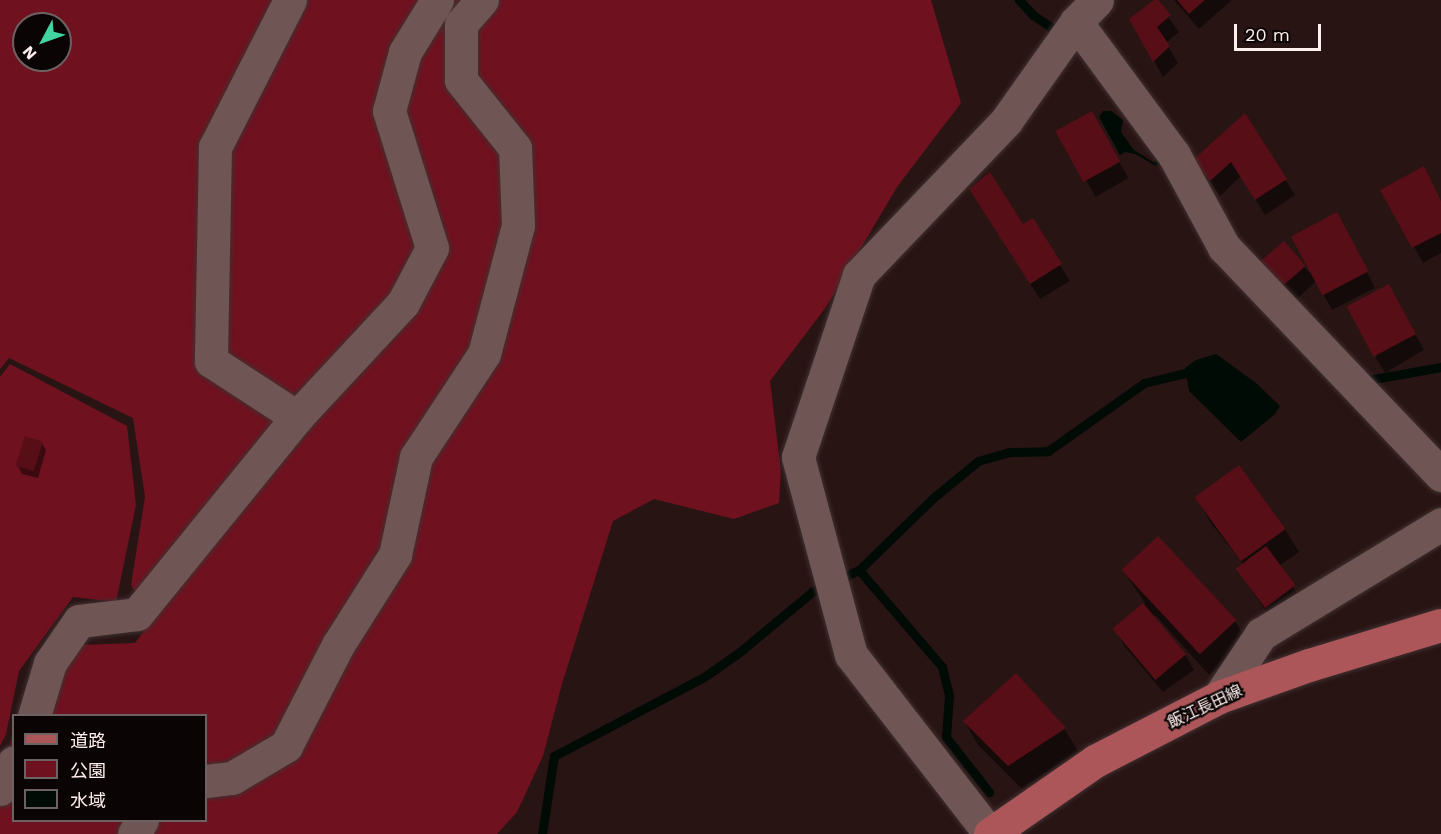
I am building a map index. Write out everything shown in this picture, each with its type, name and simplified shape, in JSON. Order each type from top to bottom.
[{"type":"main road","name":"飯江長田線","points":[[990,834],[1095,761],[1219,697],[1309,665],[1441,625]]},
{"type":"street","points":[[290,0],[215,147],[211,361],[297,417]]},
{"type":"street","points":[[35,714],[51,663],[79,621],[137,614],[297,417],[403,303],[432,248],[389,111],[405,52],[437,0]]},
{"type":"street","points":[[207,781],[232,777],[286,746],[338,645],[395,555],[416,457],[483,354],[518,225],[515,148],[461,80],[461,24],[482,0]]},
{"type":"street","points":[[990,834],[852,655],[798,457],[859,275],[1006,121],[1086,11],[1174,155],[1224,247],[1441,475]]},
{"type":"street","points":[[1219,697],[1261,634],[1441,524]]},
{"type":"street","points":[[0,789],[12,766]]},
{"type":"green space","points":[[0,0],[931,0],[961,103],[897,187],[826,307],[770,381],[781,472],[779,503],[734,519],[654,499],[613,521],[562,684],[543,756],[517,812],[497,834],[0,834],[0,787],[12,734],[12,822],[207,822],[207,714],[26,714],[81,645],[135,643],[152,620],[131,585],[145,497],[133,418],[9,358],[0,369]]},
{"type":"green space","points":[[10,364],[127,426],[136,505],[116,602],[73,597],[19,671],[6,734],[0,746],[0,377]]},
{"type":"water","points":[[1103,111],[1111,111],[1123,120],[1121,132],[1134,150],[1153,162],[1158,160],[1162,164],[1156,166],[1135,154],[1125,152],[1120,155],[1099,117]]},
{"type":"water","points":[[1216,354],[1256,383],[1280,406],[1275,414],[1241,442],[1189,391],[1185,368],[1196,360]]},
{"type":"building","points":[[1154,0],[1158,0],[1171,15],[1157,27],[1170,46],[1153,62],[1129,19]]},
{"type":"building","points":[[1177,0],[1205,0],[1189,14]]},
{"type":"building","points":[[1092,111],[1120,162],[1083,182],[1055,131]]},
{"type":"building","points":[[1245,113],[1287,179],[1255,200],[1231,162],[1210,181],[1193,160]]},
{"type":"building","points":[[1424,166],[1441,201],[1441,233],[1412,248],[1380,190]]},
{"type":"building","points":[[990,172],[1023,224],[1033,218],[1062,264],[1030,284],[969,189]]},
{"type":"building","points":[[1337,212],[1368,271],[1323,296],[1291,236]]},
{"type":"building","points":[[1284,241],[1306,266],[1281,287],[1260,262]]},
{"type":"building","points":[[1389,284],[1416,334],[1373,357],[1347,307]]},
{"type":"building","points":[[25,436],[43,442],[33,471],[15,465]]},
{"type":"building","points":[[1239,465],[1285,529],[1241,561],[1195,497]]},
{"type":"building","points":[[1158,536],[1236,620],[1200,654],[1121,570]]},
{"type":"building","points":[[1266,546],[1295,585],[1265,608],[1236,569]]},
{"type":"building","points":[[1143,603],[1186,654],[1155,680],[1112,629]]},
{"type":"building","points":[[1016,673],[1066,728],[1008,766],[963,721]]},
{"type":"waterway","points":[[1019,0],[1033,15],[1061,34]]},
{"type":"waterway","points":[[1363,375],[1368,380],[1441,367]]},
{"type":"waterway","points":[[859,570],[933,498],[978,461],[1009,452],[1048,451],[1144,383],[1185,373]]},
{"type":"waterway","points":[[542,834],[554,756],[704,677],[736,655],[812,592],[859,570],[942,667],[949,695],[946,737],[989,792]]}]
